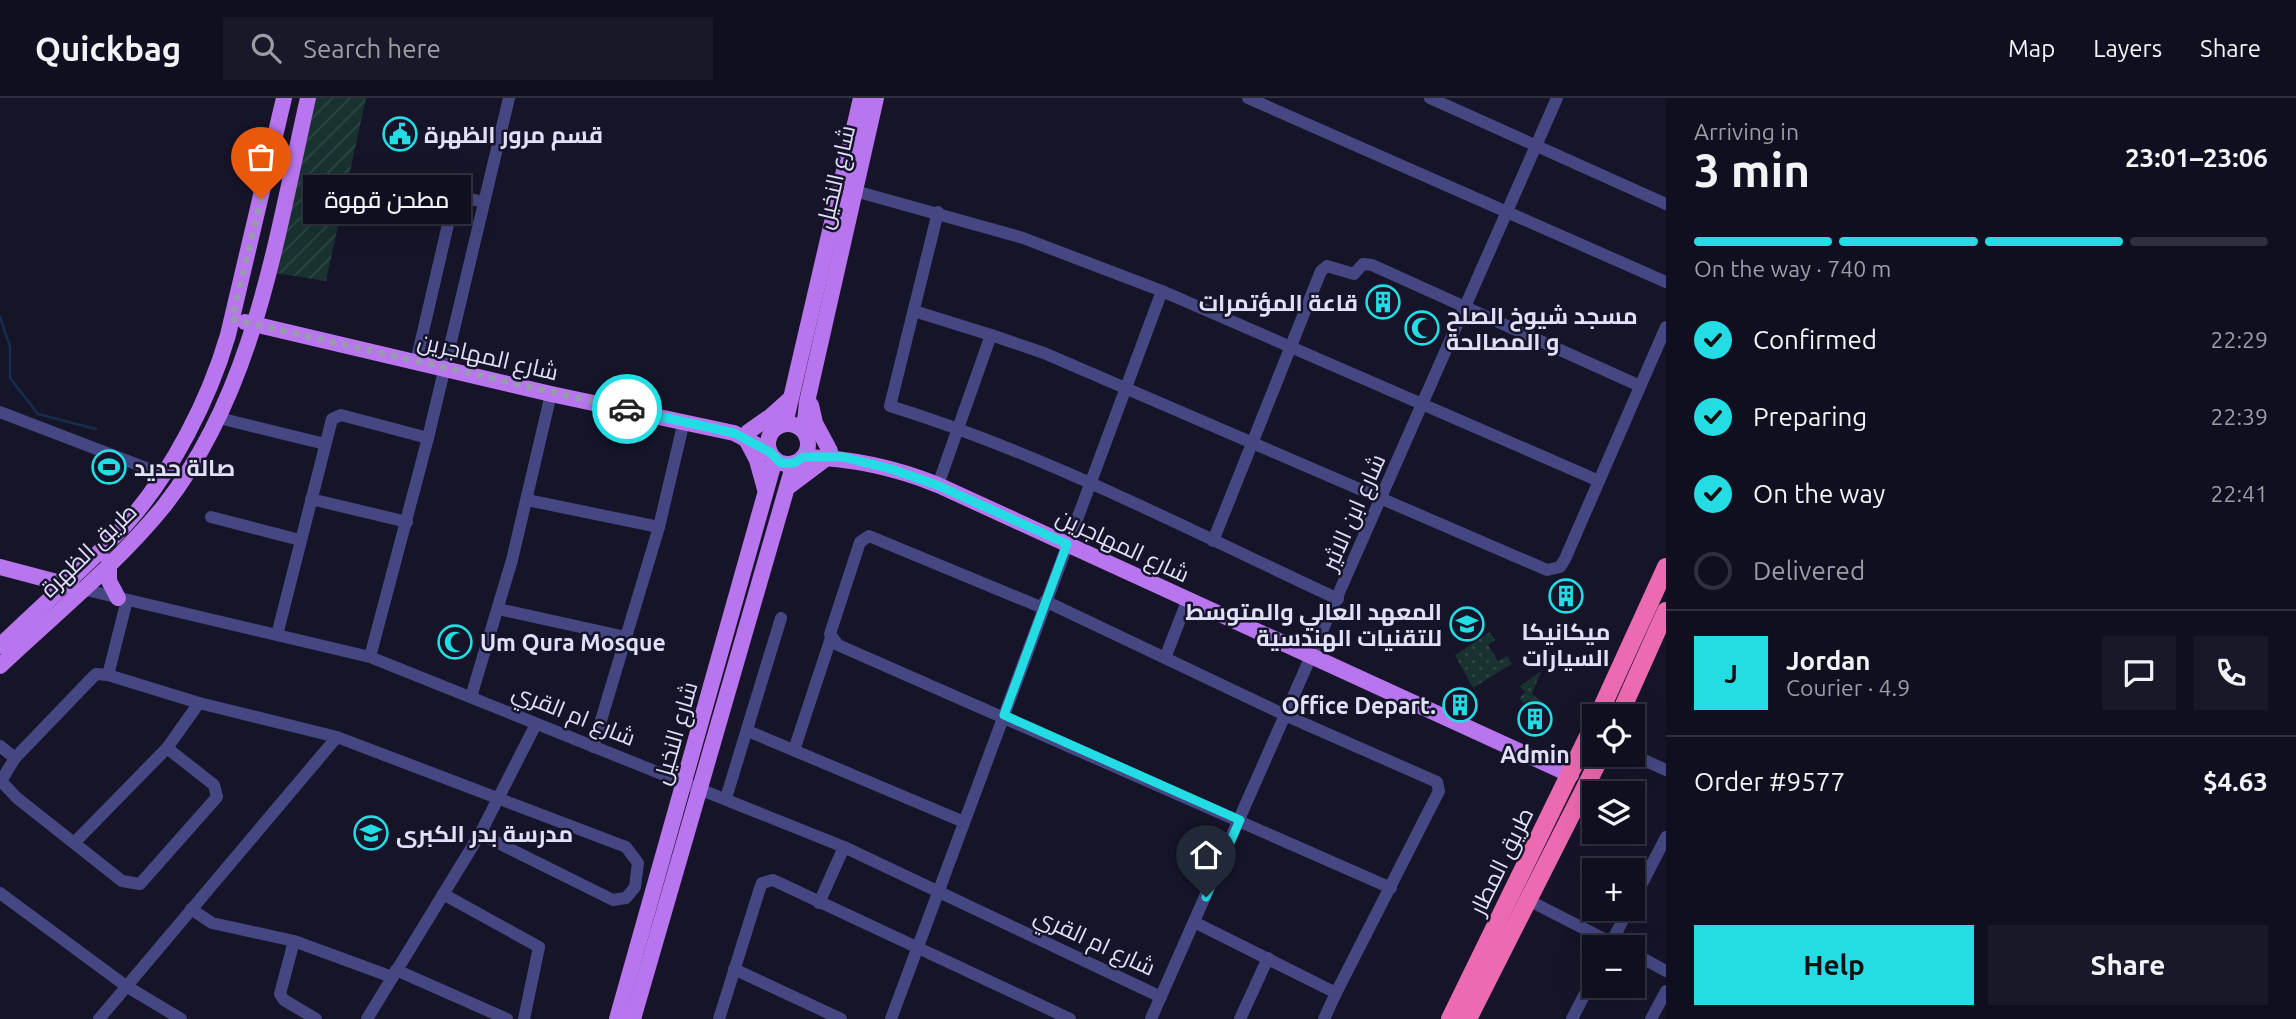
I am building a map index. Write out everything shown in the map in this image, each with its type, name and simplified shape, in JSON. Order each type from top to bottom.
[{"type":"highway","points":[[1603,704],[1666,567]]},
{"type":"highway","points":[[1624,704],[1666,611]]},
{"type":"highway","name":"طريق المطار","points":[[1450,1019],[1582,751]]},
{"type":"highway","name":"طريق المطار","points":[[1468,1019],[1595,767]]},
{"type":"main road","name":"طريق الظهرة","points":[[0,646],[126,523],[191,429],[207,394],[232,319],[284,98]]},
{"type":"main road","name":"طريق الظهرة","points":[[0,666],[82,589],[164,505],[187,473],[219,418],[255,324],[308,98]]},
{"type":"main road","name":"شارع النخيل","points":[[779,426],[792,397],[861,98]]},
{"type":"main road","name":"شارع النخيل","points":[[806,435],[810,392],[855,191],[875,139],[876,98]]},
{"type":"main road","name":"شارع المهاجرين","points":[[232,319],[551,394],[743,435],[773,455]]},
{"type":"main road","points":[[787,489],[806,472],[834,455],[815,423],[810,392]]},
{"type":"main road","points":[[766,494],[757,460],[743,435],[771,416],[792,397]]},
{"type":"main road","points":[[795,425],[806,435],[799,460],[773,455],[769,440],[779,426],[795,425]]},
{"type":"main road","name":"شارع المهاجرين","points":[[743,435],[779,426]]},
{"type":"main road","name":"شارع المهاجرين","points":[[806,435],[834,455],[915,475],[1571,775]]},
{"type":"main road","name":"شارع النخيل","points":[[617,1019],[766,494],[773,455]]},
{"type":"main road","name":"شارع المهاجرين","points":[[799,460],[834,455]]},
{"type":"main road","name":"شارع النخيل","points":[[633,1019],[787,489],[799,460]]},
{"type":"main road","points":[[109,562],[109,581],[122,599]]},
{"type":"main road","name":"شارع ام القري","points":[[0,567],[82,589]]},
{"type":"street","points":[[370,657],[428,438],[509,98]]},
{"type":"street","points":[[1248,98],[1666,282]]},
{"type":"street","name":"شارع ابن الاثير","points":[[1151,1019],[1558,98]]},
{"type":"street","points":[[1438,100],[1666,204]]},
{"type":"street","points":[[855,191],[938,212],[1023,238],[1162,291],[1599,481]]},
{"type":"street","points":[[416,362],[453,203],[461,198],[484,202]]},
{"type":"street","points":[[938,212],[890,407],[958,428],[1338,599]]},
{"type":"street","points":[[1213,541],[1289,346],[1321,271],[1327,266],[1354,274],[1367,263],[1640,386]]},
{"type":"street","points":[[891,1019],[1162,291]]},
{"type":"street","points":[[914,311],[1044,353],[1543,570],[1552,570],[1563,563],[1666,327]]},
{"type":"street","points":[[937,485],[991,335]]},
{"type":"street","points":[[471,697],[527,500],[551,394]]},
{"type":"street","points":[[0,412],[162,474]]},
{"type":"street","points":[[278,635],[330,421],[341,415],[428,438]]},
{"type":"street","points":[[219,418],[325,444]]},
{"type":"street","points":[[593,747],[659,527],[684,421]]},
{"type":"street","points":[[311,499],[407,522]]},
{"type":"street","points":[[527,500],[659,527]]},
{"type":"street","points":[[211,517],[300,540]]},
{"type":"street","points":[[794,750],[859,546],[869,536],[1044,605],[1437,782],[1439,791],[1324,1019]]},
{"type":"street","name":"شارع ام القري","points":[[82,589],[370,657],[844,847],[1161,997]]},
{"type":"street","points":[[108,675],[122,599]]},
{"type":"street","points":[[1165,658],[1188,599]]},
{"type":"street","points":[[498,609],[626,637]]},
{"type":"street","points":[[726,798],[781,618]]},
{"type":"street","points":[[831,638],[838,645],[1004,715],[1391,888]]},
{"type":"street","points":[[167,748],[214,785],[217,797],[139,884],[127,884],[3,785],[1,778],[15,758],[96,674],[108,675],[199,703],[337,737],[630,850],[639,868],[633,891],[622,900],[613,900],[480,834]]},
{"type":"street","points":[[74,843],[167,748],[199,703]]},
{"type":"street","points":[[367,1019],[480,834],[536,724]]},
{"type":"street","points":[[748,731],[964,822]]},
{"type":"street","points":[[99,1019],[337,737]]},
{"type":"street","points":[[0,746],[15,758]]},
{"type":"street","points":[[1645,760],[1666,770]]},
{"type":"street","points":[[1645,877],[1666,836]]},
{"type":"street","points":[[819,903],[844,847]]},
{"type":"street","points":[[719,1019],[762,883],[773,880],[1070,1019]]},
{"type":"street","points":[[443,894],[539,947],[523,1019]]},
{"type":"street","points":[[1528,900],[1594,935]]},
{"type":"street","points":[[3,901],[126,986],[181,1019]]},
{"type":"street","points":[[191,909],[222,926],[294,942],[394,973],[507,1019]]},
{"type":"street","points":[[1194,922],[1336,993]]},
{"type":"street","points":[[294,942],[280,994],[284,1000],[316,1019]]},
{"type":"street","points":[[1240,1019],[1268,958]]},
{"type":"street","points":[[1645,960],[1666,971]]},
{"type":"street","points":[[734,968],[841,1019]]},
{"type":"street","points":[[1651,1019],[1666,991]]},
{"type":"street","points":[[1572,1019],[1583,998]]},
{"type":"green space","points":[[315,98],[366,98],[326,281],[276,273]]},
{"type":"green space","points":[[1490,632],[1495,640],[1488,645],[1498,661],[1507,656],[1512,664],[1473,688],[1455,655]]},
{"type":"green space","points":[[1541,671],[1532,694],[1542,702],[1535,711],[1519,699],[1525,692],[1520,686]]},
{"type":"waterway","points":[[0,317],[10,347],[10,378],[38,414],[96,429]]},
{"type":"way so far","points":[[261,199],[232,319],[551,394],[627,409]]},
{"type":"place","name":"قسم مرور الظهرة","points":[[400,134]]},
{"type":"place","name":"مطحن قهوة","points":[[261,199]]},
{"type":"place","name":"قاعة المؤتمرات","points":[[1383,302]]},
{"type":"place","name":"مسجد شيوخ الصلح و المصالحة","points":[[1422,328]]},
{"type":"place","name":"صالة حديد","points":[[109,467]]},
{"type":"place","name":"ميكانيكا السيارات","points":[[1566,596]]},
{"type":"place","name":"المعهد العالي والمتوسط للتقنيات الهندسية","points":[[1467,624]]},
{"type":"place","name":"Um Qura Mosque","points":[[455,642]]},
{"type":"place","name":"Office Depart.","points":[[1460,705]]},
{"type":"place","name":"Admin","points":[[1535,719]]},
{"type":"place","name":"مدرسة بدر الكبرى","points":[[371,833]]},
{"type":"route","points":[[627,409],[734,433],[770,452],[781,463],[794,463],[803,457],[843,457],[915,475],[1067,544],[1004,715],[1240,820],[1206,897]]}]
